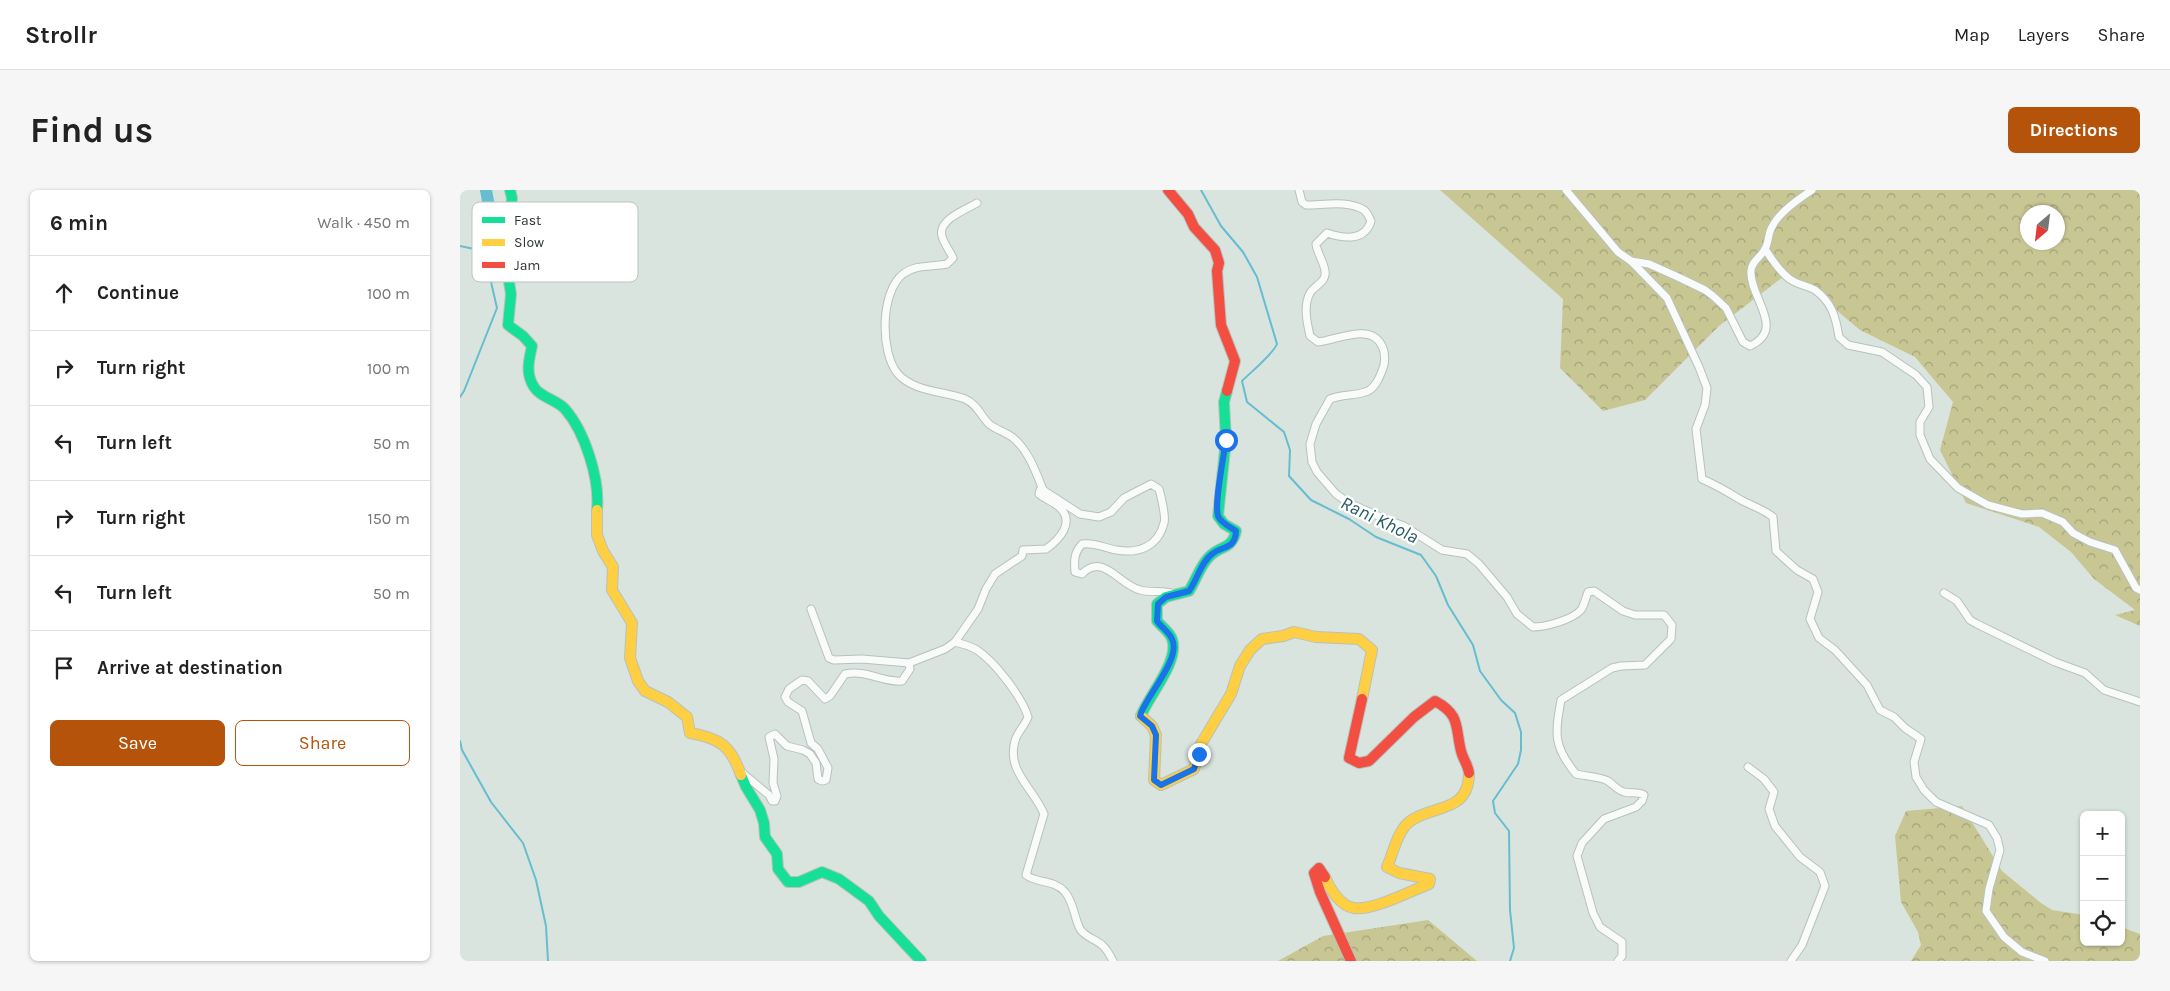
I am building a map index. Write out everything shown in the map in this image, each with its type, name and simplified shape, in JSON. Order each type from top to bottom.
[{"type":"street","points":[[1168,190],[1188,214],[1194,227],[1215,250],[1219,263],[1217,271],[1221,325],[1235,361],[1224,402],[1226,440],[1218,516],[1224,524],[1236,531],[1236,539],[1230,545],[1212,553],[1189,591],[1166,597],[1158,604],[1157,621],[1172,637],[1174,646],[1170,660],[1140,716],[1152,726],[1156,735],[1154,780],[1161,785],[1194,769],[1202,744],[1232,694],[1240,666],[1250,650],[1262,639],[1283,636],[1294,632],[1316,637],[1359,639],[1372,650],[1349,758],[1359,763],[1370,761],[1414,717],[1435,701],[1445,706],[1457,725],[1459,753],[1468,762],[1469,779],[1464,794],[1450,808],[1416,818],[1407,823],[1387,868],[1399,873],[1430,879],[1429,884],[1367,908],[1352,908],[1332,893],[1322,870],[1318,868],[1314,873],[1320,892],[1351,961]]},
{"type":"street","points":[[1299,190],[1302,202],[1306,206],[1335,204],[1352,206],[1365,211],[1371,220],[1368,230],[1361,235],[1346,237],[1327,234],[1316,244],[1325,271],[1324,279],[1311,291],[1306,306],[1310,336],[1318,342],[1363,334],[1375,336],[1381,342],[1385,352],[1384,364],[1376,383],[1368,391],[1330,399],[1311,437],[1312,462],[1336,494],[1349,503],[1384,520],[1404,526],[1436,548],[1467,554],[1479,564],[1507,597],[1518,614],[1533,627],[1547,627],[1571,616],[1581,610],[1588,592],[1594,591],[1623,611],[1636,615],[1664,615],[1672,624],[1671,639],[1654,658],[1644,665],[1612,668],[1595,680],[1581,686],[1561,700],[1558,715],[1558,744],[1562,757],[1576,774],[1600,778],[1608,781],[1614,788],[1627,793],[1638,792],[1644,795],[1636,808],[1604,819],[1582,843],[1577,856],[1593,913],[1600,927],[1622,942],[1622,956],[1618,961]]},
{"type":"street","points":[[1566,190],[1618,252],[1631,261],[1667,298],[1707,388],[1705,405],[1696,429],[1702,479],[1764,510],[1773,517],[1776,551],[1797,570],[1813,579],[1818,592],[1810,619],[1819,638],[1835,650],[1867,686],[1880,710],[1894,717],[1905,728],[1921,739],[1914,762],[1916,776],[1924,790],[1936,802],[1989,825],[1997,838],[2000,850],[1989,889],[1986,911],[2004,937],[2022,952],[2046,961]]},
{"type":"street","points":[[1631,261],[1648,264],[1705,290],[1726,308],[1743,342],[1750,346],[1760,338],[1767,322],[1764,309],[1756,298],[1751,271],[1752,266],[1765,249],[1772,227],[1780,217],[1812,190]]},
{"type":"street","points":[[977,203],[952,216],[943,228],[941,235],[953,258],[947,264],[924,266],[909,271],[894,284],[886,327],[887,353],[899,375],[909,383],[966,400],[975,406],[989,424],[1014,439],[1026,453],[1043,490],[1080,514],[1099,517],[1111,512],[1124,498],[1143,486],[1155,485],[1159,489],[1165,522],[1156,540],[1148,548],[1134,552],[1112,550],[1094,544],[1082,544],[1076,550],[1074,560],[1075,572],[1082,574],[1087,568],[1102,567],[1135,589],[1142,591],[1164,591],[1175,594]]},
{"type":"street","points":[[1765,249],[1773,261],[1791,280],[1815,290],[1830,306],[1836,319],[1839,337],[1848,345],[1882,352],[1916,375],[1927,387],[1929,407],[1920,422],[1920,435],[1930,459],[1958,488],[1988,505],[2022,514],[2042,513],[2063,522],[2073,533],[2090,542],[2115,550],[2136,588],[2140,590]]},
{"type":"street","points":[[509,282],[511,294],[508,325],[523,336],[532,346],[527,368],[534,388],[564,408],[580,432],[585,444],[599,493],[596,524],[597,535],[603,551],[613,567],[612,590],[632,623],[630,658],[638,681],[645,691],[668,702],[687,717],[690,733],[707,736],[723,744],[736,760],[746,787],[760,810],[764,823],[765,837],[776,854],[776,861],[788,882],[798,882],[822,872],[839,879],[869,901],[879,916],[921,961]]},
{"type":"street","points":[[811,609],[829,658],[834,660],[862,659],[909,663],[945,649],[955,642],[978,610],[986,589],[995,574],[1022,556],[1023,550],[1046,549],[1063,533],[1066,522],[1064,515],[1059,506],[1049,502],[1039,494],[1040,490],[1043,490]]},
{"type":"street","points":[[1944,593],[1957,601],[1970,620],[1977,624],[2055,662],[2085,674],[2104,690],[2140,702]]},
{"type":"street","points":[[955,642],[976,649],[990,662],[1016,692],[1028,717],[1026,724],[1015,739],[1012,754],[1019,776],[1041,806],[1044,814],[1026,876],[1031,879],[1050,881],[1064,891],[1072,904],[1079,928],[1084,934],[1100,943],[1113,961]]},
{"type":"street","points":[[740,771],[769,795],[772,801],[775,801],[777,796],[773,783],[774,760],[769,736],[775,734],[787,746],[810,754],[816,763],[818,779],[826,780],[828,768],[818,749],[810,743],[802,711],[788,702],[786,697],[789,689],[802,680],[808,681],[825,698],[830,696],[844,674],[866,674],[882,677],[894,682],[902,681],[910,669],[909,663]]},
{"type":"street","points":[[1748,767],[1764,779],[1774,792],[1769,809],[1774,826],[1800,857],[1820,872],[1825,886],[1802,945],[1791,961]]},
{"type":"green space","points":[[1440,190],[2140,190],[2140,626],[2115,615],[2135,610],[2094,579],[2071,552],[2039,527],[1966,503],[1940,450],[1953,402],[1915,357],[1860,330],[1829,304],[1787,274],[1719,326],[1645,400],[1603,411],[1560,368],[1563,299]]},
{"type":"green space","points":[[1962,806],[2002,871],[2052,910],[2080,914],[2080,946],[2125,946],[2125,928],[2140,934],[2140,961],[1911,961],[1921,945],[1918,932],[1901,902],[1895,836],[1906,811]]},
{"type":"green space","points":[[1428,920],[1477,961],[1278,961],[1323,936]]},
{"type":"waterway","points":[[486,190],[488,202]]},
{"type":"waterway","name":"Rani Khola","points":[[1201,190],[1221,226],[1243,252],[1257,277],[1277,344],[1267,358],[1242,381],[1247,402],[1284,432],[1290,450],[1289,476],[1311,500],[1349,519],[1376,537],[1421,555],[1436,576],[1448,605],[1473,645],[1480,671],[1501,700],[1515,713],[1521,732],[1521,750],[1518,764],[1493,801],[1495,813],[1509,831],[1510,910],[1514,948],[1510,961]]},
{"type":"waterway","points":[[460,246],[472,249]]},
{"type":"waterway","points":[[460,397],[497,308],[491,282]]},
{"type":"waterway","points":[[460,741],[462,750],[491,802],[523,843],[536,880],[546,926],[548,961]]},
{"type":"traffic: fast","points":[[510,190],[512,202]]},
{"type":"traffic: fast","points":[[509,282],[511,294],[508,325],[523,336],[532,346],[529,361],[529,377],[534,387],[565,409],[579,430],[590,456],[596,484],[597,510]]},
{"type":"traffic: fast","points":[[1141,716],[1172,657],[1172,639],[1157,621],[1157,604],[1166,597],[1189,591],[1206,561],[1213,553],[1229,544],[1236,531],[1224,524],[1218,516],[1226,440],[1224,402],[1227,391]]},
{"type":"traffic: fast","points":[[741,775],[760,810],[764,823],[765,837],[777,854],[778,869],[788,882],[799,882],[822,872],[839,879],[869,901],[879,916],[921,961]]},
{"type":"traffic: slow","points":[[597,510],[597,535],[603,551],[613,567],[612,590],[632,623],[630,658],[638,681],[645,691],[668,702],[687,717],[690,733],[709,738],[723,745],[733,757],[741,775]]},
{"type":"traffic: slow","points":[[1141,716],[1152,726],[1156,735],[1154,780],[1161,785],[1194,769],[1201,744],[1231,694],[1240,666],[1250,650],[1262,639],[1283,636],[1294,632],[1316,637],[1359,639],[1372,650],[1362,699]]},
{"type":"traffic: slow","points":[[1325,877],[1340,900],[1349,907],[1354,908],[1381,904],[1429,884],[1430,879],[1399,873],[1387,867],[1398,837],[1405,826],[1418,816],[1456,802],[1463,795],[1469,773]]},
{"type":"traffic: jam","points":[[1168,190],[1188,214],[1194,227],[1215,250],[1219,263],[1217,271],[1221,325],[1235,361],[1227,391]]},
{"type":"traffic: jam","points":[[1362,699],[1349,758],[1359,763],[1369,761],[1414,717],[1435,701],[1449,711],[1456,722],[1461,751],[1469,773]]},
{"type":"traffic: jam","points":[[1325,877],[1319,868],[1314,873],[1320,892],[1351,961]]},
{"type":"route","points":[[1199,754],[1194,769],[1184,776],[1161,785],[1154,780],[1156,735],[1152,726],[1140,716],[1158,685],[1170,660],[1174,646],[1172,637],[1157,621],[1158,604],[1166,597],[1189,591],[1202,566],[1212,553],[1226,548],[1236,539],[1236,531],[1224,524],[1218,516],[1222,463],[1226,440]]}]
